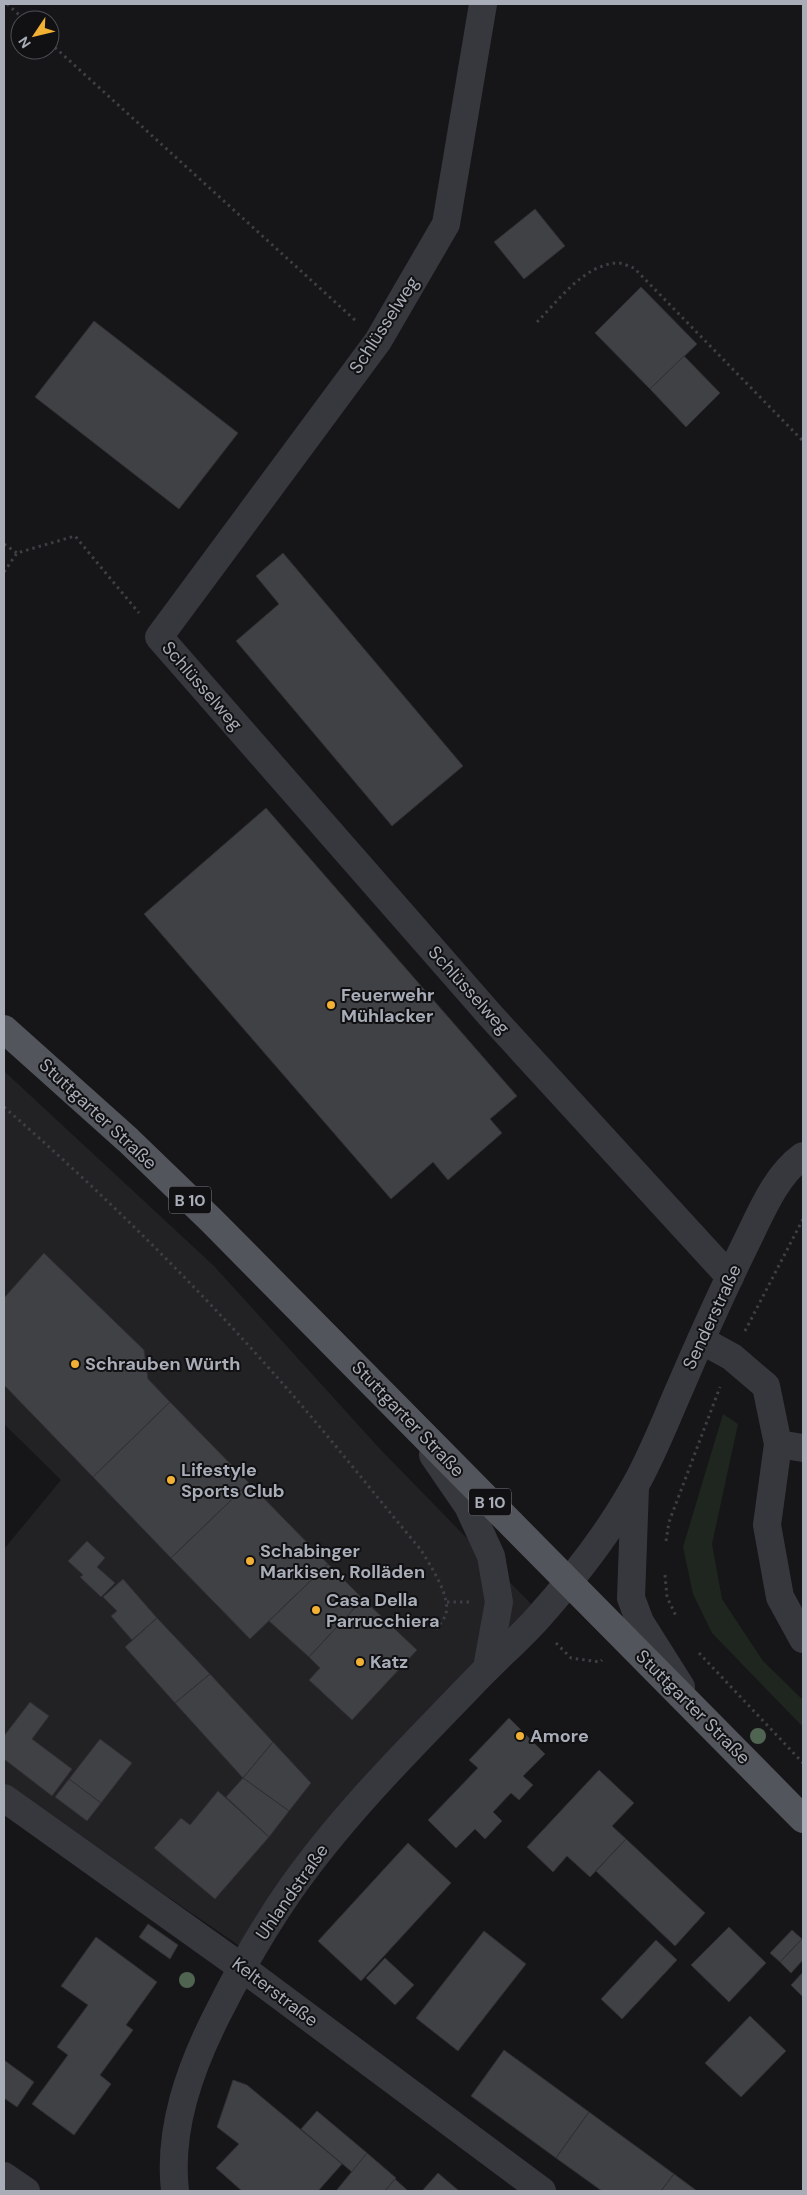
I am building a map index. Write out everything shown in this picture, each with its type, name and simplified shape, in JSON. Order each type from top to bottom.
[{"type":"main road","name":"Stuttgarter Straße","points":[[4,1029],[128,1140],[211,1220],[803,1819]]},
{"type":"street","name":"Schlüsselweg","points":[[484,4],[446,224],[378,341],[159,637],[490,1015],[730,1277]]},
{"type":"street","name":"Senderstraße","points":[[568,1582],[622,1509],[635,1487],[730,1277],[771,1194],[792,1164],[803,1156]]},
{"type":"street","points":[[701,1340],[732,1357],[766,1386],[791,1446],[767,1525],[780,1597],[803,1639]]},
{"type":"street","points":[[411,1422],[468,1506],[491,1556],[499,1602],[487,1668]]},
{"type":"street","name":"Senderstraße","points":[[635,1487],[631,1598],[640,1622],[696,1710]]},
{"type":"street","name":"Uhlandstraße","points":[[175,2191],[173,2172],[178,2119],[197,2055],[241,1967],[290,1890],[376,1784],[534,1621],[568,1582]]},
{"type":"street","name":"Kelterstraße","points":[[4,1798],[241,1967],[542,2191]]},
{"type":"street","points":[[4,2176],[26,2191]]},
{"type":"path","points":[[60,52],[378,341]]},
{"type":"path","points":[[537,322],[576,283],[594,269],[617,263],[634,268],[803,441]]},
{"type":"path","points":[[4,572],[17,553],[75,536],[159,637]]},
{"type":"path","points":[[4,544],[17,553]]},
{"type":"path","points":[[4,1107],[65,1161],[189,1282],[307,1411],[421,1550],[434,1572],[447,1602],[446,1615],[436,1630]]},
{"type":"path","points":[[665,1550],[669,1522],[732,1357],[803,1219]]},
{"type":"path","points":[[664,1568],[667,1597],[679,1624]]},
{"type":"path","points":[[696,1651],[803,1764]]},
{"type":"shaded area","points":[[4,1071],[214,1266],[380,1449],[534,1607],[244,1949],[4,1785],[4,1549],[61,1480],[4,1424]]},
{"type":"shaded area","points":[[723,1414],[738,1424],[712,1544],[722,1599],[763,1661],[803,1700],[803,1727],[712,1633],[693,1594],[683,1547]]},
{"type":"building","points":[[535,209],[565,246],[524,279],[494,242]]},
{"type":"building","points":[[641,287],[697,344],[650,389],[595,333]]},
{"type":"building","points":[[94,321],[238,433],[179,509],[35,397]]},
{"type":"building","points":[[684,356],[720,393],[686,427],[650,389]]},
{"type":"building","points":[[283,553],[463,766],[392,826],[236,641],[279,604],[256,576]]},
{"type":"building","name":"Feuerwehr Mühlacker","points":[[266,808],[517,1096],[490,1119],[502,1133],[448,1180],[433,1162],[391,1199],[144,914]]},
{"type":"building","name":"Schrauben Würth","points":[[44,1253],[144,1350],[148,1379],[170,1402],[93,1477],[4,1385],[4,1298]]},
{"type":"building","name":"Lifestyle Sports Club","points":[[170,1402],[249,1483],[171,1558],[93,1477]]},
{"type":"building","name":"Schabinger Markisen, Rolläden","points":[[249,1483],[328,1564],[250,1639],[171,1558]]},
{"type":"building","points":[[87,1541],[105,1558],[97,1567],[115,1583],[101,1597],[80,1577],[83,1575],[68,1561]]},
{"type":"building","name":"Casa Della Parrucchiera","points":[[328,1564],[363,1599],[309,1657],[269,1621]]},
{"type":"building","points":[[123,1579],[157,1618],[132,1640],[111,1616],[117,1611],[103,1597]]},
{"type":"building","name":"Katz","points":[[363,1599],[417,1650],[352,1720],[309,1680],[320,1668],[309,1657]]},
{"type":"building","points":[[157,1618],[210,1674],[175,1703],[125,1647]]},
{"type":"building","points":[[210,1674],[273,1742],[243,1778],[175,1703]]},
{"type":"building","points":[[30,1702],[49,1716],[32,1739],[72,1769],[52,1796],[4,1759],[4,1736]]},
{"type":"building","points":[[509,1718],[545,1754],[523,1776],[533,1785],[519,1800],[511,1793],[493,1812],[502,1821],[485,1839],[475,1829],[456,1848],[428,1820],[478,1768],[469,1760]]},
{"type":"building","points":[[100,1739],[132,1763],[101,1803],[69,1779]]},
{"type":"building","points":[[273,1742],[311,1783],[289,1811],[243,1778]]},
{"type":"building","points":[[599,1770],[634,1803],[612,1826],[626,1839],[590,1877],[567,1856],[553,1872],[527,1847]]},
{"type":"building","points":[[243,1778],[289,1811],[269,1837],[226,1797]]},
{"type":"building","points":[[69,1779],[101,1803],[87,1821],[55,1797]]},
{"type":"building","points":[[218,1791],[269,1837],[215,1899],[154,1848],[181,1818],[190,1825]]},
{"type":"building","points":[[626,1839],[705,1913],[675,1946],[596,1871]]},
{"type":"building","points":[[408,1843],[451,1883],[361,1981],[318,1941]]},
{"type":"building","points":[[148,1924],[178,1945],[170,1959],[139,1937]]},
{"type":"building","points":[[729,1927],[766,1963],[729,2002],[691,1965]]},
{"type":"building","points":[[792,1930],[802,1939],[780,1962],[770,1953]]},
{"type":"building","points":[[484,1931],[526,1964],[458,2051],[416,2018]]},
{"type":"building","points":[[96,1937],[157,1982],[126,2025],[133,2030],[100,2075],[111,2084],[74,2135],[32,2104],[68,2055],[57,2047],[88,2005],[61,1986]]},
{"type":"building","points":[[802,1939],[803,1960],[791,1973],[780,1962]]},
{"type":"building","points":[[656,1940],[677,1960],[622,2019],[601,1999]]},
{"type":"building","points":[[385,1958],[414,1985],[395,2005],[366,1978]]},
{"type":"building","points":[[803,1972],[803,1997],[791,1985]]},
{"type":"building","points":[[750,2016],[786,2051],[741,2097],[705,2063]]},
{"type":"building","points":[[504,2050],[589,2112],[556,2158],[471,2096]]},
{"type":"building","points":[[4,2060],[34,2082],[17,2107],[4,2098]]},
{"type":"building","points":[[233,2080],[247,2085],[342,2164],[318,2191],[242,2191],[216,2168],[239,2144],[217,2127]]},
{"type":"building","points":[[317,2111],[367,2153],[352,2172],[301,2129]]},
{"type":"building","points":[[589,2112],[674,2174],[661,2191],[602,2191],[556,2158]]},
{"type":"building","points":[[367,2153],[396,2178],[385,2191],[336,2191]]},
{"type":"building","points":[[438,2173],[459,2191],[422,2191]]},
{"type":"building","points":[[674,2174],[697,2191],[661,2191]]},
{"type":"building","points":[[395,2179],[408,2191],[385,2191]]},
{"type":"place","name":"Feuerwehr Mühlacker","points":[[331,1005]]},
{"type":"place","name":"Schrauben Würth","points":[[75,1364]]},
{"type":"place","name":"Lifestyle Sports Club","points":[[171,1480]]},
{"type":"place","name":"Schabinger Markisen, Rolläden","points":[[250,1561]]},
{"type":"place","name":"Casa Della Parrucchiera","points":[[316,1610]]},
{"type":"place","name":"Katz","points":[[360,1662]]},
{"type":"place","name":"Amore","points":[[520,1736]]}]
